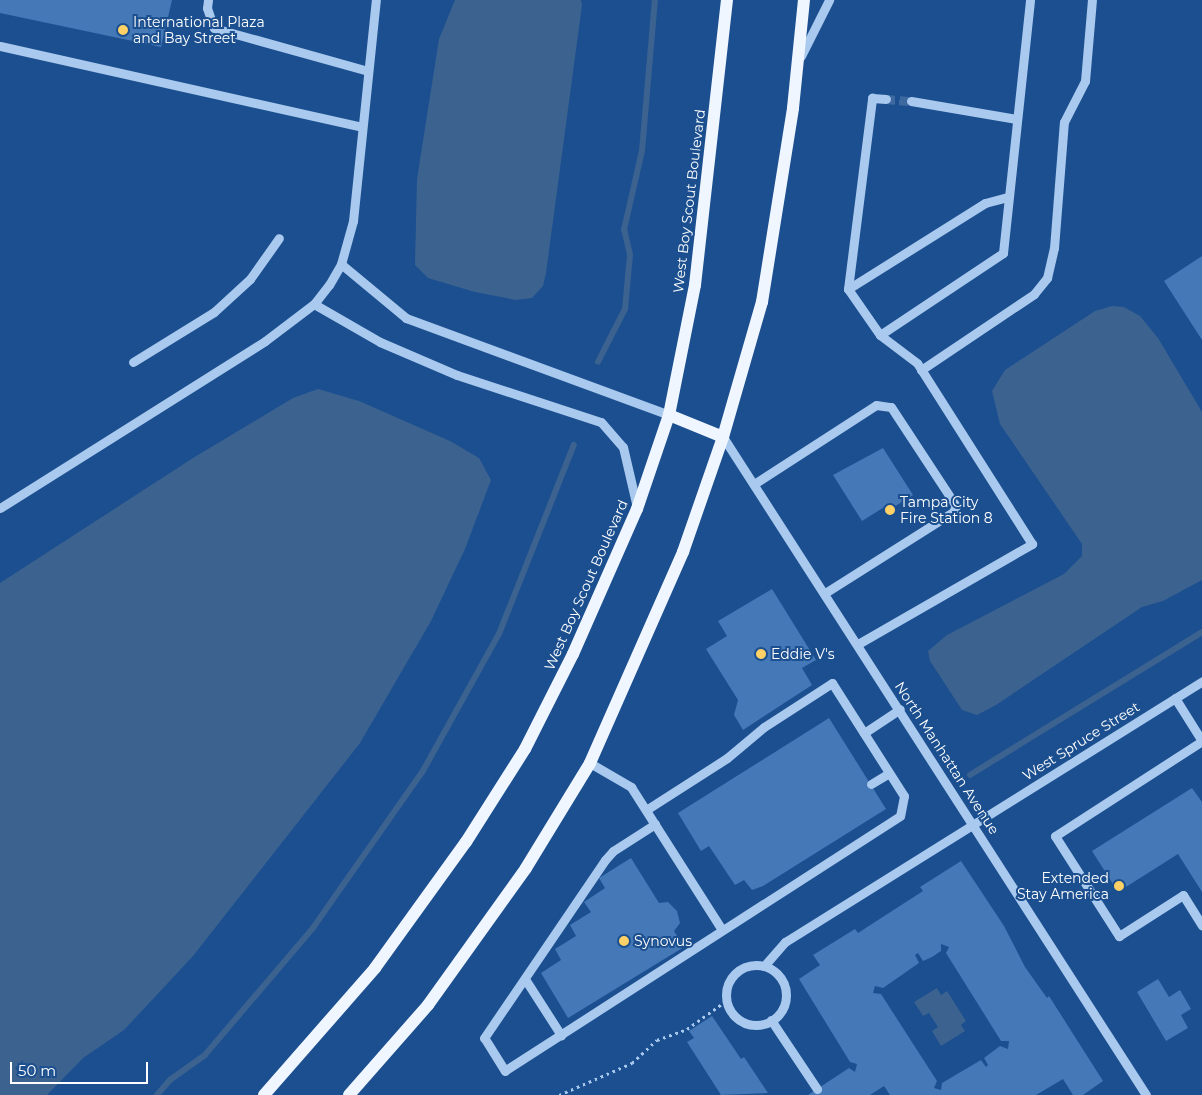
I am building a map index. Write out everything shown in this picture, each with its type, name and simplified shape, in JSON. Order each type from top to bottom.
[{"type":"main road","name":"West Boy Scout Boulevard","points":[[264,1095],[375,968],[466,842],[524,749],[573,654],[637,509],[668,415],[695,285],[727,0]]},
{"type":"main road","points":[[349,1095],[428,1005],[526,868],[590,763],[683,552],[723,437],[762,302],[793,108],[804,0]]},
{"type":"main road","points":[[668,415],[723,437]]},
{"type":"street","points":[[208,0],[207,8],[214,28],[368,70]]},
{"type":"street","points":[[2,503],[264,341],[314,304],[341,264],[353,221],[376,0]]},
{"type":"street","points":[[798,63],[830,0]]},
{"type":"street","points":[[880,335],[1004,253],[1007,197],[1030,0]]},
{"type":"street","points":[[921,370],[1034,294],[1047,278],[1054,248],[1064,122],[1085,81],[1092,0]]},
{"type":"street","points":[[0,46],[362,127]]},
{"type":"street","points":[[858,644],[1032,544],[921,370],[880,335],[848,288],[872,98],[886,99]]},
{"type":"street","points":[[911,101],[1016,119]]},
{"type":"street","points":[[848,288],[985,203],[1007,197]]},
{"type":"street","points":[[133,362],[214,312],[250,279],[279,238]]},
{"type":"street","points":[[341,264],[406,318],[668,415]]},
{"type":"street","points":[[314,304],[380,342],[456,375],[602,422],[623,447],[637,509]]},
{"type":"street","points":[[754,484],[876,404],[891,407],[956,506],[953,512],[825,593]]},
{"type":"street","name":"North Manhattan Avenue","points":[[723,437],[974,824],[1146,1095]]},
{"type":"street","name":"West Spruce Street","points":[[764,966],[785,942],[1202,680]]},
{"type":"street","points":[[646,810],[727,758],[764,727],[832,684],[904,796],[900,816],[506,1071],[484,1038],[605,860],[613,851],[655,824]]},
{"type":"street","points":[[1175,698],[1202,741],[1055,836],[1119,936],[1183,895],[1202,925]]},
{"type":"street","points":[[864,733],[900,709]]},
{"type":"street","points":[[590,763],[631,787],[722,930]]},
{"type":"street","points":[[871,784],[889,772]]},
{"type":"street","points":[[754,965],[764,966],[779,976],[785,993],[781,1011],[771,1020],[757,1025],[746,1023],[737,1019],[726,1002],[726,991],[735,973],[754,965]]},
{"type":"street","points":[[524,979],[560,1035]]},
{"type":"street","points":[[771,1020],[817,1089]]},
{"type":"path","points":[[559,1095],[632,1063],[657,1040],[687,1029],[726,1002]]},
{"type":"water","points":[[455,0],[581,0],[582,5],[546,273],[543,286],[532,298],[516,300],[475,292],[428,278],[415,265],[417,179],[439,39]]},
{"type":"water","points":[[1112,306],[1124,307],[1140,316],[1158,338],[1202,412],[1202,580],[1163,601],[1142,607],[996,705],[977,715],[962,710],[930,661],[928,651],[947,635],[1064,574],[1082,556],[1082,544],[1000,424],[992,391],[1005,370],[1095,311]]},
{"type":"water","points":[[318,389],[359,401],[450,441],[479,458],[491,480],[465,549],[431,621],[360,743],[193,956],[124,1030],[83,1058],[47,1095],[0,1095],[0,583],[193,458],[293,398]]},
{"type":"water","points":[[937,988],[941,995],[947,991],[966,1021],[961,1025],[965,1031],[941,1046],[932,1031],[938,1027],[929,1013],[923,1016],[914,1002]]},
{"type":"building","name":"International Plaza and Bay Street","points":[[0,0],[172,0],[161,47],[0,13]]},
{"type":"building","points":[[1202,256],[1202,340],[1164,281]]},
{"type":"building","points":[[883,448],[913,495],[889,510],[886,506],[862,521],[833,475]]},
{"type":"building","name":"Eddie V's","points":[[772,589],[816,660],[802,668],[812,685],[743,730],[734,715],[738,700],[706,649],[727,636],[718,621]]},
{"type":"building","points":[[829,718],[886,809],[763,886],[752,890],[744,880],[735,885],[709,846],[701,851],[678,813]]},
{"type":"building","points":[[1192,788],[1202,802],[1202,892],[1178,854],[1118,892],[1092,851]]},
{"type":"building","name":"Synovus","points":[[631,858],[659,903],[668,902],[677,911],[680,923],[674,931],[684,947],[568,1018],[541,973],[561,960],[555,949],[576,936],[570,925],[591,912],[584,902],[605,888],[599,878]]},
{"type":"building","points":[[961,861],[1004,926],[1025,967],[1047,998],[1049,996],[1103,1081],[1083,1095],[1073,1095],[1063,1079],[1036,1095],[890,1095],[884,1086],[870,1095],[808,1095],[849,1068],[855,1072],[857,1064],[850,1062],[799,979],[820,965],[813,955],[855,929],[858,933],[923,891],[920,887]],"holes":[[[941,944],[949,947],[946,953],[1001,1041],[1009,1041],[1008,1049],[1000,1046],[984,1058],[988,1065],[986,1067],[981,1060],[942,1083],[941,1090],[934,1088],[937,1081],[881,994],[873,993],[875,986],[883,988],[919,963],[915,955],[918,953],[923,961],[941,951]]]},
{"type":"building","points":[[1158,979],[1169,997],[1180,990],[1191,1009],[1181,1015],[1188,1028],[1166,1041],[1137,992]]},
{"type":"building","points":[[712,1016],[741,1059],[744,1057],[768,1093],[721,1095],[687,1042],[694,1038],[689,1031]]},
{"type":"waterway","points":[[598,362],[625,309],[630,255],[624,230],[642,151],[655,0]]},
{"type":"waterway","points":[[157,1095],[170,1080],[205,1055],[313,928],[423,771],[499,634],[574,445]]},
{"type":"waterway","points":[[970,775],[1202,632]]},
{"type":"tunnel","points":[[886,99],[911,101]]},
{"type":"place","name":"International Plaza and Bay Street","points":[[123,30]]},
{"type":"place","name":"Tampa City Fire Station 8","points":[[890,510]]},
{"type":"place","name":"Eddie V's","points":[[761,654]]},
{"type":"place","name":"Extended Stay America","points":[[1119,886]]},
{"type":"place","name":"Synovus","points":[[624,941]]}]
